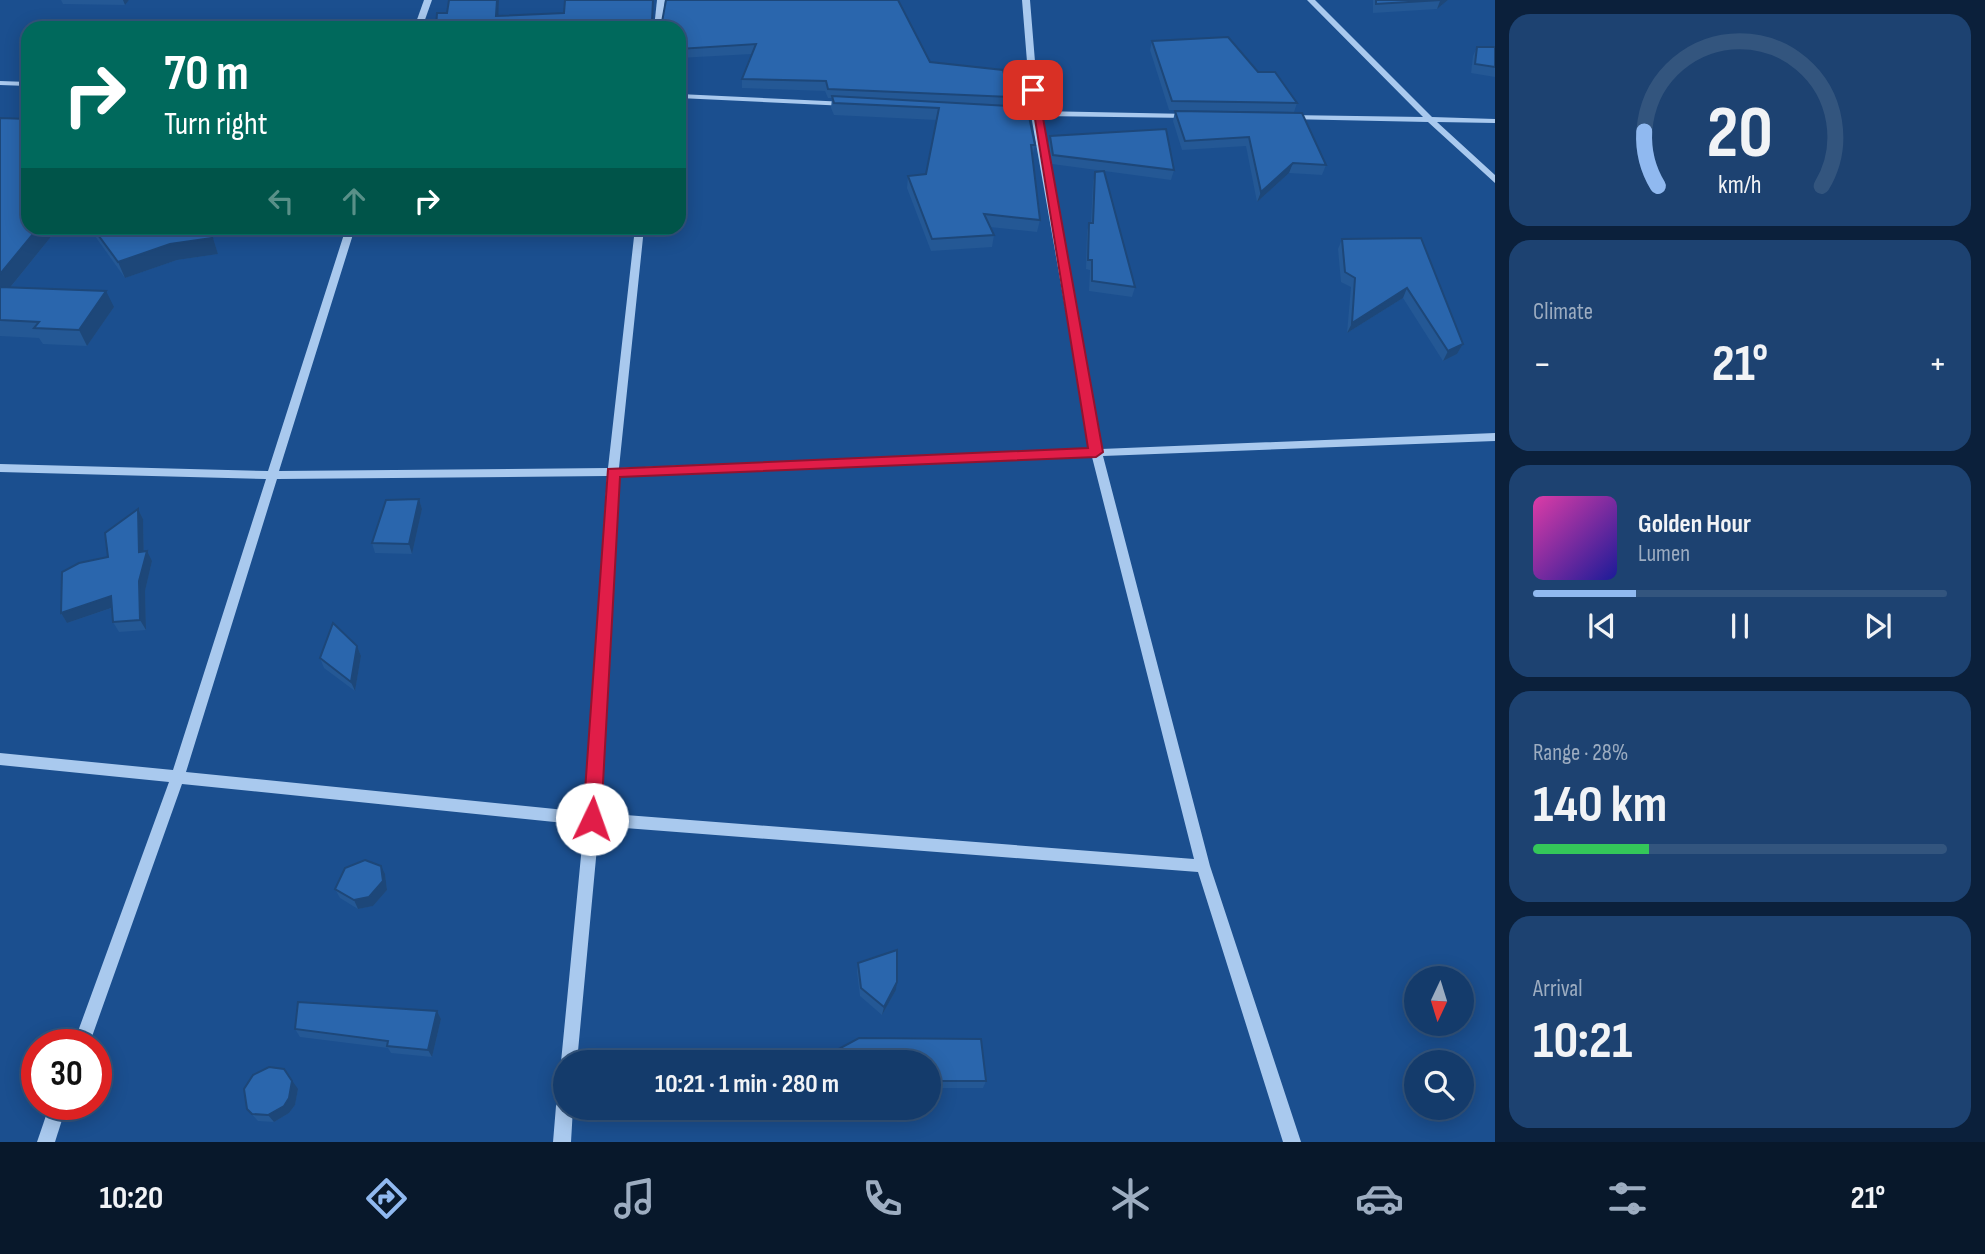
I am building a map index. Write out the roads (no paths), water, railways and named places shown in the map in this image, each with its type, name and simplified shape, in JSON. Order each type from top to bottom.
[{"type":"street","points":[[420,21],[428,0]]},
{"type":"street","points":[[658,21],[660,0]]},
{"type":"street","points":[[1026,0],[1028,113],[1096,452],[1203,866],[1292,1142]]},
{"type":"street","points":[[1311,0],[1430,120],[1495,180]]},
{"type":"street","points":[[0,83],[21,84]]},
{"type":"street","points":[[686,96],[857,104]]},
{"type":"street","points":[[1028,113],[1198,116]]},
{"type":"street","points":[[1280,117],[1495,121]]},
{"type":"street","points":[[87,1029],[177,779],[348,235]]},
{"type":"street","points":[[570,1050],[592,819],[613,472],[638,235]]},
{"type":"street","points":[[0,468],[271,475],[613,472],[1495,437]]},
{"type":"street","points":[[0,759],[592,819],[1203,866]]},
{"type":"street","points":[[46,1142],[54,1120]]},
{"type":"street","points":[[562,1142],[564,1120]]}]
